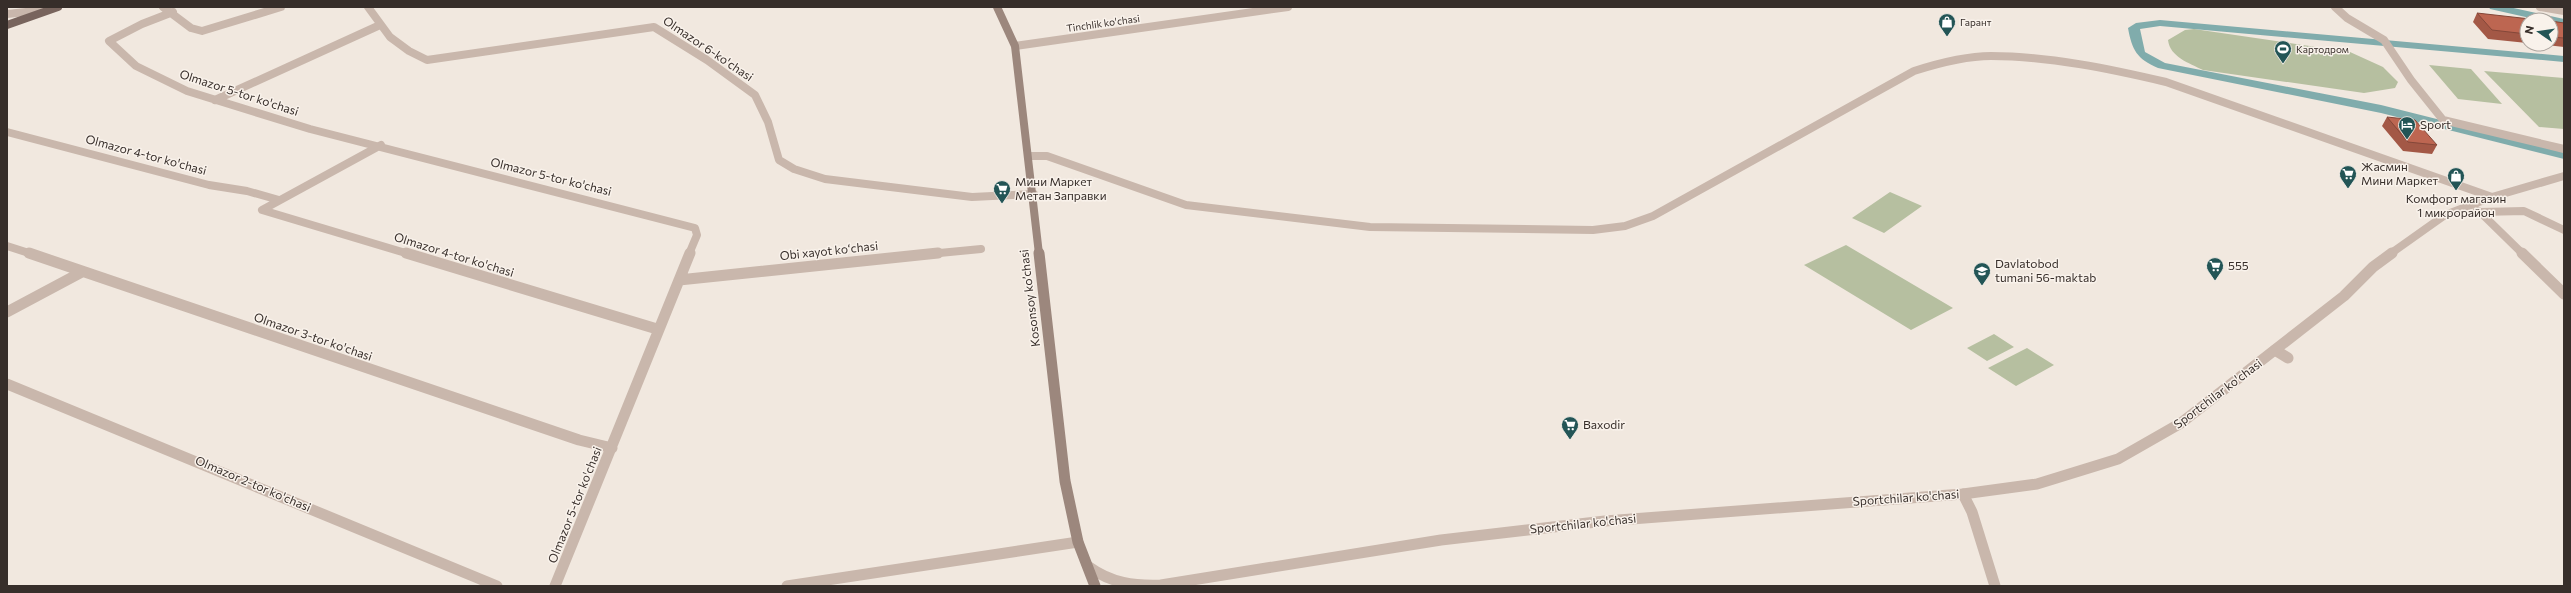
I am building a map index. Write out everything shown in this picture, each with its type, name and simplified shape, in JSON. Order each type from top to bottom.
[{"type":"main road","points":[[7,24],[58,7]]},
{"type":"main road","name":"Kosonsoy ko’chasi","points":[[997,7],[1015,46],[1034,194],[1033,218],[1065,481],[1078,542],[1089,567],[1095,586]]},
{"type":"street","points":[[163,7],[172,12],[191,29],[202,31],[281,7]]},
{"type":"street","name":"Olmazor 6-ko'chasi","points":[[368,7],[373,11],[380,25],[412,54],[427,60],[654,27],[707,60],[755,95],[768,122],[779,160],[794,170],[825,179],[972,197],[1034,194]]},
{"type":"street","name":"Tinchlik ko'chasi","points":[[1015,46],[1288,7]]},
{"type":"street","points":[[2335,7],[2347,18],[2381,37],[2411,80],[2443,120],[2564,149]]},
{"type":"street","points":[[2540,7],[2564,11]]},
{"type":"street","points":[[7,14],[49,10]]},
{"type":"street","name":"Olmazor 5-tor ko'chasi","points":[[172,12],[142,24],[109,42],[136,66],[187,91],[215,100],[310,129],[381,145],[695,228],[697,235],[657,329],[612,448],[555,586]]},
{"type":"street","points":[[215,100],[380,25]]},
{"type":"street","points":[[1029,156],[1047,156],[1164,198],[1211,210],[1370,227],[1526,230],[1610,229],[1625,226],[1654,216],[1914,71],[1948,61],[1991,56],[2087,66],[2166,82],[2492,197]]},
{"type":"street","name":"Olmazor 4-tor ko'chasi","points":[[7,132],[209,186],[247,191],[279,200]]},
{"type":"street","name":"Olmazor 4-tor ko'chasi","points":[[381,145],[262,210],[657,329]]},
{"type":"street","name":"Sportchilar ko'chasi","points":[[1089,567],[1118,583],[1138,586],[1160,586],[1441,540],[1605,521],[1963,494],[2037,484],[2118,459],[2181,423],[2344,296],[2373,266],[2445,215],[2476,208],[2492,197],[2564,176]]},
{"type":"street","points":[[2476,208],[2524,211],[2564,230]]},
{"type":"street","points":[[2476,208],[2564,294]]},
{"type":"street","name":"Olmazor 3-tor ko'chasi","points":[[7,246],[579,440],[612,448]]},
{"type":"street","name":"Obi xayot koʻchasi","points":[[679,280],[981,249]]},
{"type":"street","points":[[7,312],[82,272]]},
{"type":"street","points":[[2275,350],[2288,358]]},
{"type":"street","name":"Olmazor 2-tor ko'chasi","points":[[7,384],[498,586]]},
{"type":"street","points":[[1963,494],[1974,519],[1995,586]]},
{"type":"street","points":[[787,586],[1078,542]]},
{"type":"green space","name":"Картодром","points":[[2194,29],[2350,52],[2383,67],[2398,82],[2395,88],[2364,93],[2203,70],[2186,62],[2176,55],[2172,51],[2168,40],[2185,30]]},
{"type":"green space","points":[[2429,65],[2471,69],[2502,104],[2458,99]]},
{"type":"green space","points":[[2484,71],[2564,78],[2564,129],[2539,127]]},
{"type":"green space","points":[[1890,192],[1922,206],[1884,233],[1852,218]]},
{"type":"green space","points":[[1846,245],[1953,308],[1911,330],[1804,265]]},
{"type":"green space","points":[[1994,334],[2014,347],[1987,361],[1967,348]]},
{"type":"green space","points":[[2027,348],[2054,365],[2016,386],[1988,368]]},
{"type":"building","points":[[2477,13],[2519,18],[2519,33],[2492,30]]},
{"type":"building","points":[[2559,22],[2564,23],[2564,38],[2559,38]]},
{"type":"building","points":[[2387,117],[2415,120],[2437,145],[2408,142]]},
{"type":"waterway","points":[[2494,7],[2564,22]]},
{"type":"waterway","points":[[2564,59],[2160,23],[2140,25],[2134,28],[2140,53],[2148,60],[2162,66],[2381,109],[2564,155]]},
{"type":"place","name":"Гарант","points":[[1947,37]]},
{"type":"place","name":"Картодром","points":[[2283,64]]},
{"type":"place","name":"Sport","points":[[2407,140]]},
{"type":"place","name":"Жасмин Мини Маркет","points":[[2348,189]]},
{"type":"place","name":"Комфорт магазин 1 микрорайон","points":[[2456,191]]},
{"type":"place","name":"Мини Маркет Метан Заправки","points":[[1002,204]]},
{"type":"place","name":"555","points":[[2215,281]]},
{"type":"place","name":"Davlatobod tumani 56-maktab","points":[[1982,286]]},
{"type":"place","name":"Baxodir","points":[[1570,440]]}]
